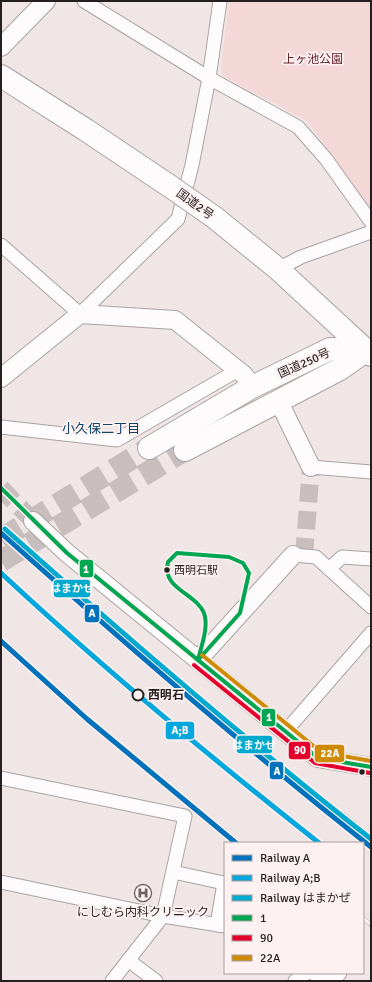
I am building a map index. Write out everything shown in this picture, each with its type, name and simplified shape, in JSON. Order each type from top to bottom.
[{"type":"highway","name":"国道2号","points":[[1,76],[86,130],[214,217],[278,269],[369,352]]},
{"type":"highway","name":"国道250号","points":[[149,448],[252,387],[330,349],[369,352]]},
{"type":"highway","name":"国道250号","points":[[186,450],[231,424],[279,402],[369,352]]},
{"type":"street","points":[[1,47],[46,1]]},
{"type":"street","points":[[84,1],[209,78],[298,127],[326,159],[371,222]]},
{"type":"street","points":[[1,378],[80,314],[178,219],[192,165],[209,78],[220,1]]},
{"type":"street","points":[[278,269],[301,257],[371,232]]},
{"type":"street","points":[[2,248],[80,314],[174,320],[244,375],[252,387]]},
{"type":"street","points":[[1,427],[117,440],[238,370]]},
{"type":"street","points":[[279,402],[311,467],[371,472]]},
{"type":"street","points":[[33,521],[67,553],[318,758],[371,767]]},
{"type":"street","points":[[198,660],[293,555],[316,557],[371,607]]},
{"type":"street","points":[[329,569],[342,557],[371,559]]},
{"type":"street","points":[[286,732],[371,633]]},
{"type":"street","points":[[1,778],[185,816],[163,916],[112,981]]},
{"type":"street","points":[[1,882],[163,916],[221,925],[224,883],[173,872]]},
{"type":"street","points":[[128,960],[156,981]]},
{"type":"street","points":[[315,974],[318,978],[328,980],[336,978],[339,974]]},
{"type":"green space","name":"上ヶ池公園","points":[[229,1],[371,1],[371,209],[307,121],[223,76],[221,67]]},
{"type":"tunnel","points":[[1,539],[149,448]]},
{"type":"tunnel","points":[[1,561],[185,450]]},
{"type":"tunnel","points":[[304,556],[311,467]]},
{"type":"tunnel","points":[[1,488],[33,521]]},
{"type":"railway","points":[[343,814],[370,836]]},
{"type":"railway","points":[[364,919],[371,925]]},
{"type":"rail line","name":"はまかぜ","points":[[5,529],[185,687],[277,764],[371,839]]},
{"type":"rail line","name":"A","points":[[1,533],[184,693],[371,847]]},
{"type":"rail line","name":"A;B","points":[[1,573],[78,643],[157,711],[318,842]]},
{"type":"rail line","name":"A","points":[[1,641],[87,719],[235,842]]},
{"type":"transit line","name":"1","points":[[1,488],[67,553],[318,758],[371,767]]},
{"type":"transit line","name":"1","points":[[177,553],[229,557],[243,563],[249,573],[240,613],[198,660],[206,624],[204,613],[200,606],[174,585],[170,579],[167,571],[168,562],[177,553]]},
{"type":"transit line","name":"22A","points":[[202,655],[321,752],[371,761]]},
{"type":"transit line","name":"90","points":[[194,665],[315,763],[370,773]]},
{"type":"place","name":"西明石駅","points":[[167,570]]},
{"type":"place","name":"西明石","points":[[138,695]]},
{"type":"place","name":"にしむら内科クリニック","points":[[143,893]]},
{"type":"district","name":"小久保二丁目","points":[[101,428]]}]
